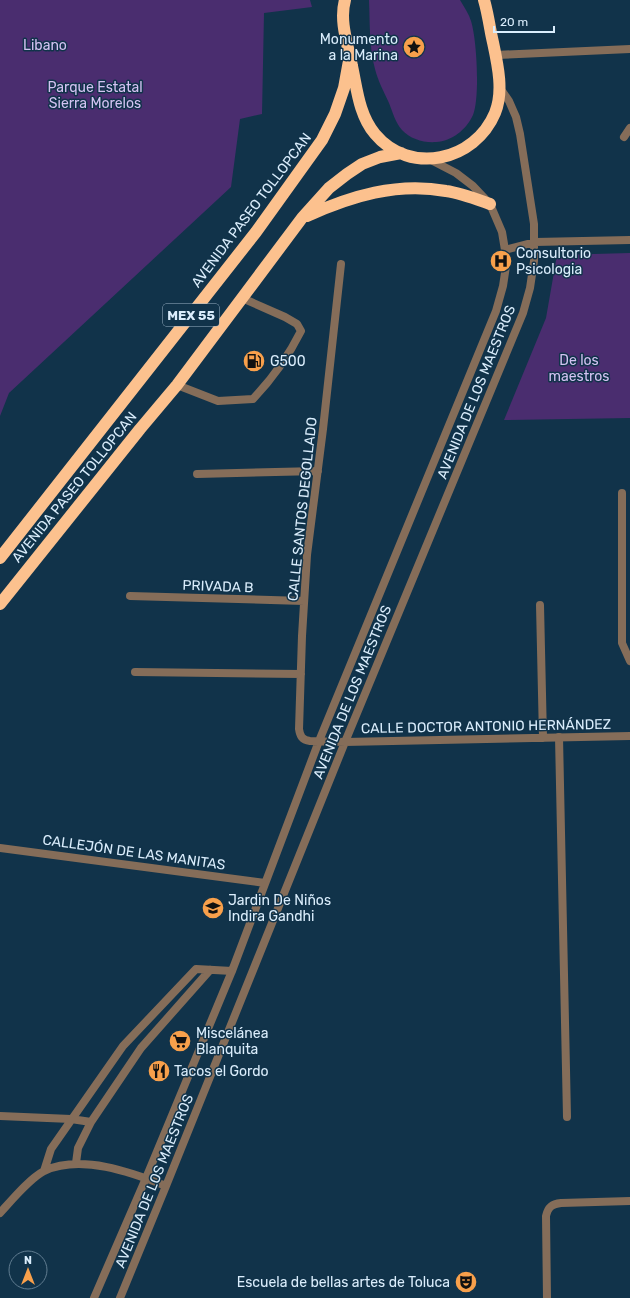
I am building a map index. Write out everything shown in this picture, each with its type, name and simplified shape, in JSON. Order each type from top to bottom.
[{"type":"highway","points":[[345,0],[344,24],[360,106],[366,121],[375,135],[388,146],[400,153],[428,159],[442,158],[466,148],[486,130],[495,113],[499,87],[496,55],[484,0]]},
{"type":"highway","name":"AVENIDA PASEO TOLLOPCAN","points":[[0,558],[256,232],[322,140],[335,114],[344,88],[350,55]]},
{"type":"highway","name":"AVENIDA PASEO TOLLOPCAN","points":[[0,604],[177,385],[302,218],[329,188],[362,164],[380,157],[400,153]]},
{"type":"highway","points":[[302,218],[356,197],[391,189],[424,188],[446,191],[490,204]]},
{"type":"street","points":[[496,55],[630,49]]},
{"type":"street","name":"AVENIDA DE LOS MAESTROS","points":[[120,1298],[344,742],[523,313],[530,288],[534,261],[535,242],[533,218],[516,117],[509,101],[499,87]]},
{"type":"street","points":[[624,137],[630,128]]},
{"type":"street","name":"AVENIDA DE LOS MAESTROS","points":[[94,1298],[146,1178],[232,971],[319,741],[496,311],[504,286],[506,266],[502,232],[490,204],[473,186],[456,173],[428,159]]},
{"type":"street","points":[[505,250],[535,242],[630,240]]},
{"type":"street","name":"CALLE SANTOS DEGOLLADO","points":[[319,741],[304,740],[300,733],[304,601],[307,555],[331,364],[341,264]]},
{"type":"street","points":[[177,385],[218,400],[253,399],[280,366],[301,331],[297,324],[285,317],[242,298]]},
{"type":"street","points":[[197,474],[318,472]]},
{"type":"street","points":[[622,493],[622,642],[630,661]]},
{"type":"street","name":"PRIVADA B","points":[[130,596],[304,601]]},
{"type":"street","points":[[540,605],[542,738]]},
{"type":"street","points":[[134,672],[301,674]]},
{"type":"street","name":"CALLE DOCTOR ANTONIO HERNÁNDEZ","points":[[319,741],[344,742],[630,736]]},
{"type":"street","points":[[559,737],[567,1117]]},
{"type":"street","name":"CALLEJÓN DE LAS MANITAS","points":[[0,848],[265,883]]},
{"type":"street","points":[[44,1171],[51,1148],[123,1046],[196,970],[232,971]]},
{"type":"street","points":[[76,1163],[78,1148],[91,1122],[141,1048],[210,970]]},
{"type":"street","points":[[0,1116],[71,1119],[91,1122]]},
{"type":"street","points":[[0,1214],[29,1183],[44,1171],[76,1163],[95,1165],[146,1178],[166,1186]]},
{"type":"street","points":[[547,1298],[547,1210],[554,1204],[561,1203],[630,1201]]},
{"type":"green space","name":"Parque Estatal Sierra Morelos","points":[[0,0],[310,0],[312,7],[264,13],[262,114],[240,119],[231,187],[9,393],[0,416]]},
{"type":"green space","points":[[369,0],[460,0],[469,16],[473,30],[477,83],[473,115],[467,125],[458,134],[442,141],[427,142],[409,136],[398,124],[378,78],[373,61],[370,35]]},
{"type":"green space","name":"De los maestros","points":[[630,253],[630,418],[504,420],[546,318],[557,255]]},
{"type":"place","name":"Monumento a la Marina","points":[[414,47]]},
{"type":"place","name":"Consultorio Psicologia","points":[[501,261]]},
{"type":"place","name":"G500","points":[[254,361]]},
{"type":"place","name":"Jardin De Niños Indira Gandhi","points":[[213,908]]},
{"type":"place","name":"Miscelánea Blanquita","points":[[180,1041]]},
{"type":"place","name":"Tacos el Gordo","points":[[159,1071]]},
{"type":"place","name":"Escuela de bellas artes de Toluca","points":[[466,1282]]},
{"type":"park label","name":"Libano","points":[[45,45]]}]
